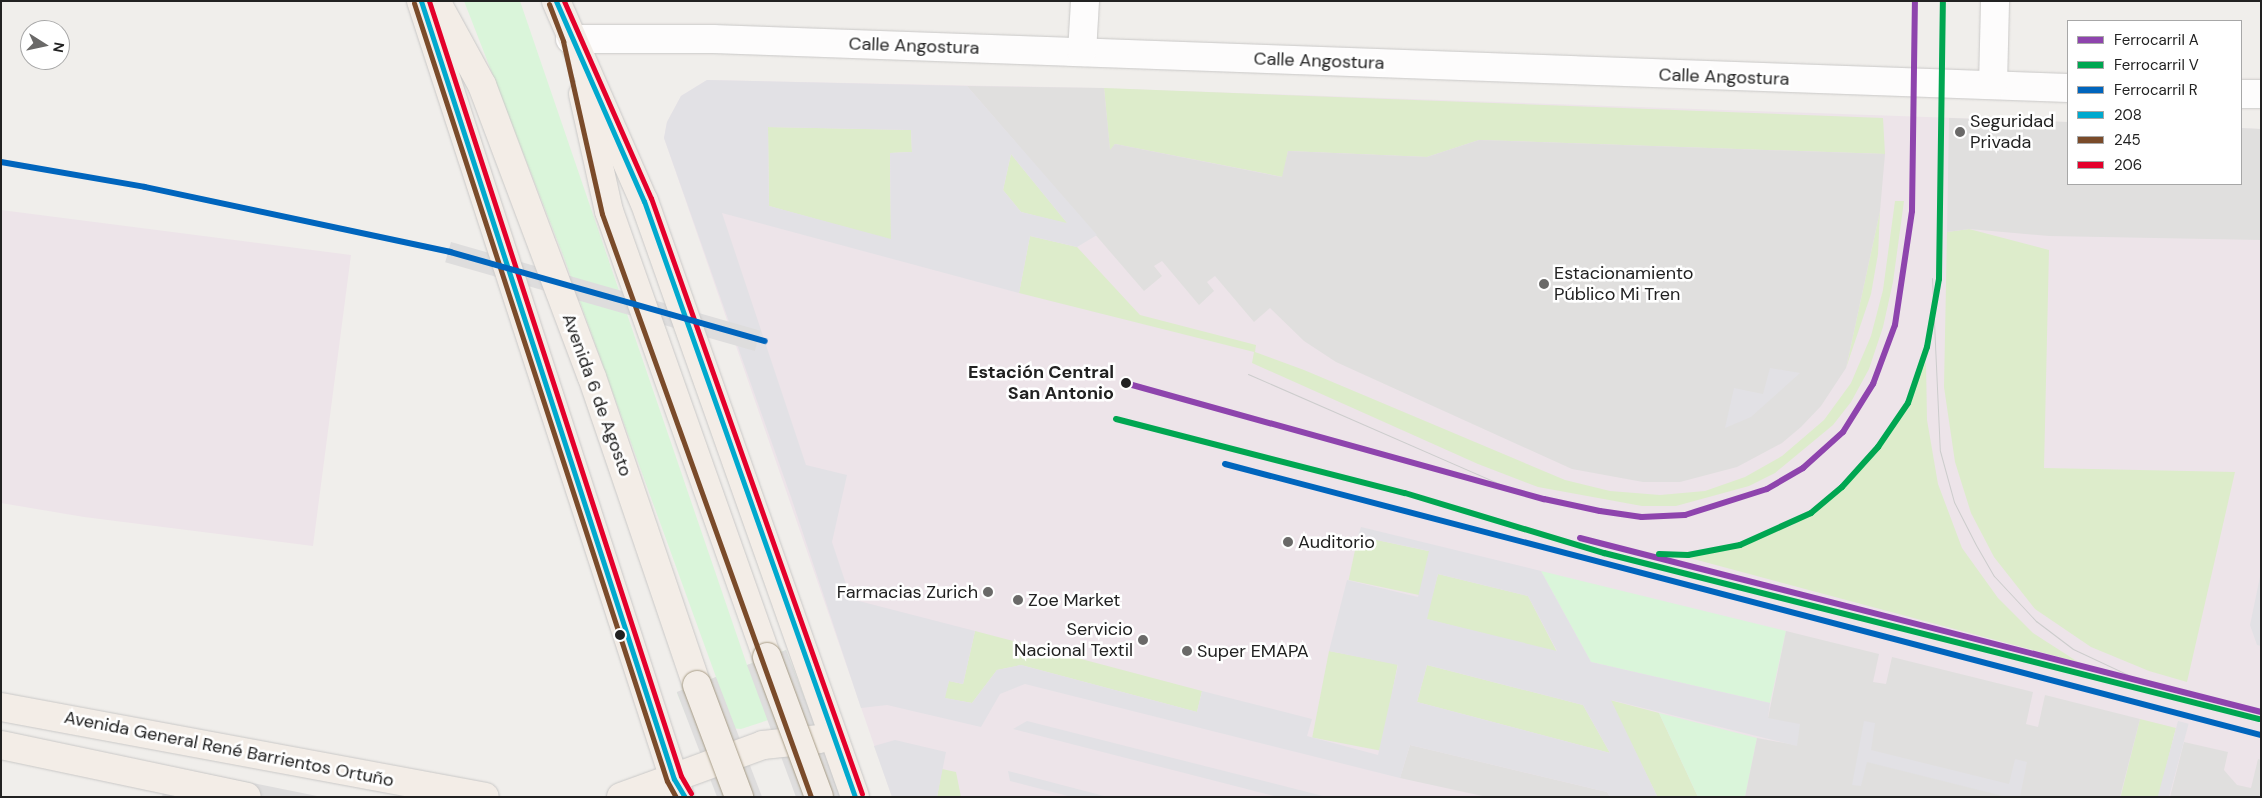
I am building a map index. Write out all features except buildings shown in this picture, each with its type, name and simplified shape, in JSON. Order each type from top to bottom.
[{"type":"main road","points":[[421,1],[680,791]]},
{"type":"main road","name":"Avenida 6 de Agosto","points":[[436,1],[482,85],[592,377],[698,685],[739,797]]},
{"type":"main road","points":[[556,1],[570,39],[644,201],[855,797]]},
{"type":"main road","points":[[570,39],[609,211],[766,657],[819,797]]},
{"type":"main road","name":"Avenida General René Barrientos Ortuño","points":[[1,707],[486,797]]},
{"type":"main road","points":[[621,797],[680,791],[764,744],[803,738],[834,739]]},
{"type":"main road","points":[[1,746],[165,791]]},
{"type":"main road","points":[[1,764],[165,791],[247,797]]},
{"type":"street","points":[[1082,52],[1085,1]]},
{"type":"street","points":[[1993,85],[1994,1]]},
{"type":"street","name":"Calle Angostura","points":[[570,39],[713,39],[2067,88]]},
{"type":"street","points":[[2242,94],[2261,94]]},
{"type":"shaded area","points":[[707,80],[1097,88],[2067,122],[2067,185],[2242,185],[2242,128],[2261,129],[2261,797],[892,797],[664,138],[667,122],[681,96]]},
{"type":"shaded area","points":[[707,80],[967,86],[1097,235],[1077,247],[1030,236],[1019,293],[722,213],[806,465],[847,475],[832,542],[851,599],[975,631],[963,684],[949,681],[945,698],[972,703],[997,670],[1021,665],[1197,712],[1202,691],[1312,719],[1307,736],[1378,755],[1398,665],[1329,651],[1347,580],[1418,597],[1429,551],[1358,536],[1361,527],[1541,571],[1591,662],[1770,703],[1768,718],[1800,724],[1797,746],[1611,700],[1657,796],[1662,797],[1610,797],[1607,792],[1410,745],[1400,778],[1025,684],[1000,694],[981,727],[887,705],[861,708],[791,497],[664,138],[667,122],[681,96]],"holes":[[[768,127],[911,130],[912,152],[890,153],[891,239],[769,206]],[[1011,154],[1067,223],[1021,212],[1003,190]],[[1438,574],[1528,596],[1557,651],[1427,619]],[[1427,665],[1583,705],[1610,753],[1417,702]]]},
{"type":"shaded area","name":"Estacionamiento Público Mi Tren","points":[[967,86],[1104,88],[1110,150],[1115,144],[1282,177],[1288,151],[1427,157],[1479,140],[1885,154],[1880,211],[1846,368],[1821,406],[1801,427],[1782,443],[1737,467],[1680,482],[1643,482],[1572,469],[1336,362],[1304,341],[1270,308],[1254,322],[1215,276],[1207,282],[1214,291],[1199,305],[1162,261],[1154,266],[1162,276],[1144,291]]},
{"type":"shaded area","points":[[1949,118],[2067,122],[2067,185],[2242,185],[2242,128],[2261,129],[2261,240],[2049,236],[1969,229],[1947,232]]},
{"type":"shaded area","points":[[1,210],[351,255],[313,546],[84,517],[1,503]]},
{"type":"shaded area","points":[[1770,368],[1800,373],[1751,417],[1725,428],[1734,388],[1763,394]]},
{"type":"shaded area","points":[[2261,572],[2261,646],[2257,645],[2250,625]]},
{"type":"shaded area","points":[[1786,631],[1879,654],[1873,682],[1886,684],[1892,657],[2033,692],[2026,724],[2038,727],[2045,695],[2140,719],[2120,797],[1745,797],[1757,738],[1796,745],[1768,718]]},
{"type":"shaded area","points":[[1027,721],[1327,797],[1278,797],[1013,729]]},
{"type":"shaded area","points":[[1864,721],[1875,723],[1871,750],[2009,784],[2015,759],[2027,762],[2020,797],[2007,797],[1867,762],[1861,786],[1852,785]]},
{"type":"shaded area","points":[[2178,721],[2189,724],[2169,797],[2158,797]]},
{"type":"shaded area","points":[[895,740],[946,752],[937,797],[892,797],[874,746]]},
{"type":"shaded area","points":[[2184,742],[2228,752],[2224,770],[2237,785],[2251,788],[2258,759],[2261,760],[2261,797],[2170,797]]},
{"type":"shaded area","points":[[1410,745],[1607,792],[1610,797],[1487,797],[1400,778]]},
{"type":"shaded area","points":[[1008,771],[1108,797],[1072,797],[1010,781]]},
{"type":"green space","points":[[464,1],[520,1],[747,665],[786,650],[808,707],[741,729],[690,725],[677,693],[716,677],[563,255]]},
{"type":"green space","points":[[1104,88],[1883,118],[1885,154],[1479,140],[1427,157],[1288,151],[1283,177],[1115,144],[1110,151]]},
{"type":"green space","points":[[768,127],[911,130],[912,152],[890,153],[891,240],[769,206]]},
{"type":"green space","points":[[1011,154],[1068,224],[1021,212],[1003,190]]},
{"type":"green space","points":[[1895,201],[1904,201],[1893,282],[1883,327],[1869,369],[1851,402],[1833,425],[1775,473],[1749,486],[1676,506],[1642,506],[1538,487],[1478,464],[1252,363],[1254,352],[1019,293],[1030,236],[1077,247],[1140,315],[1256,345],[1255,352],[1304,370],[1565,480],[1610,491],[1660,495],[1705,491],[1745,477],[1782,456],[1824,420],[1851,383],[1871,336],[1883,290]]},
{"type":"green space","points":[[1880,211],[1878,254],[1871,294],[1846,368]]},
{"type":"green space","points":[[1969,229],[2049,250],[2044,468],[2235,472],[2187,682],[2149,671],[2091,647],[2035,609],[1994,557],[1971,513],[1955,462],[1944,387],[1947,232]]},
{"type":"green space","points":[[1926,362],[1927,420],[1938,484],[1962,548],[1998,598],[2033,633],[2078,662],[1686,557],[1736,547],[1793,525],[1843,487],[1879,446],[1906,403]]},
{"type":"green space","points":[[1358,536],[1429,551],[1420,595],[1349,580]]},
{"type":"green space","points":[[1541,571],[1786,631],[1770,703],[1591,662]]},
{"type":"green space","points":[[1438,574],[1528,596],[1557,652],[1426,619]]},
{"type":"green space","points":[[975,631],[1202,691],[1197,712],[1021,665],[997,670],[972,703],[944,698],[949,681],[963,684]]},
{"type":"green space","points":[[1329,651],[1398,664],[1381,751],[1312,737]]},
{"type":"green space","points":[[1427,665],[1583,705],[1610,753],[1417,702]]},
{"type":"green space","points":[[1610,700],[1659,713],[1698,797],[1657,796]]},
{"type":"green space","points":[[1659,713],[1757,738],[1745,797],[1698,797]]},
{"type":"green space","points":[[2140,719],[2176,728],[2159,797],[2121,797]]},
{"type":"green space","points":[[942,769],[956,772],[961,797],[937,797]]},
{"type":"pier","points":[[451,242],[761,331],[755,351],[445,262]]},
{"type":"pier","points":[[786,650],[842,797],[796,797],[747,665]]},
{"type":"pier","points":[[716,677],[762,796],[717,797],[677,692]]},
{"type":"pier","points":[[168,766],[322,797],[162,797]]},
{"type":"tram line","points":[[1932,278],[1940,451],[1954,502],[1994,576],[2036,621],[2073,649],[2137,679]]},
{"type":"tram line","points":[[1248,374],[1511,489]]},
{"type":"rail line","name":"A","points":[[1125,383],[1544,499],[1600,511],[1642,517],[1685,515],[1767,489],[1803,468],[1843,432],[1873,384],[1895,325],[1912,211],[1915,1]]},
{"type":"rail line","name":"V","points":[[1659,554],[1688,555],[1740,545],[1811,513],[1842,487],[1878,447],[1908,403],[1927,347],[1939,279],[1943,1]]},
{"type":"rail line","name":"R","points":[[1,162],[145,187],[450,252],[765,341]]},
{"type":"rail line","name":"V","points":[[1116,419],[1405,493],[1604,553],[2259,719]]},
{"type":"rail line","name":"R","points":[[1225,464],[2261,735]]},
{"type":"rail line","name":"A","points":[[1580,538],[2261,712]]},
{"type":"transit line","name":"208","points":[[421,1],[674,779],[685,797]]},
{"type":"transit line","name":"206","points":[[429,1],[681,776],[691,793]]},
{"type":"transit line","name":"208","points":[[556,1],[644,201],[855,797]]},
{"type":"transit line","name":"206","points":[[564,1],[651,198],[862,794]]},
{"type":"transit line","name":"245","points":[[414,3],[667,781],[676,797]]},
{"type":"transit line","name":"245","points":[[549,4],[563,41],[602,214],[811,797]]},
{"type":"place","name":"Seguridad Privada","points":[[1960,132]]},
{"type":"place","name":"Estacionamiento Público Mi Tren","points":[[1544,284]]},
{"type":"place","name":"Estación Central San Antonio","points":[[1126,383]]},
{"type":"place","name":"Auditorio","points":[[1288,542]]},
{"type":"place","name":"Farmacias Zurich","points":[[988,592]]},
{"type":"place","name":"Zoe Market","points":[[1018,600]]},
{"type":"place","name":"Servicio Nacional Textil","points":[[1143,640]]},
{"type":"place","name":"Super EMAPA","points":[[1187,651]]}]
